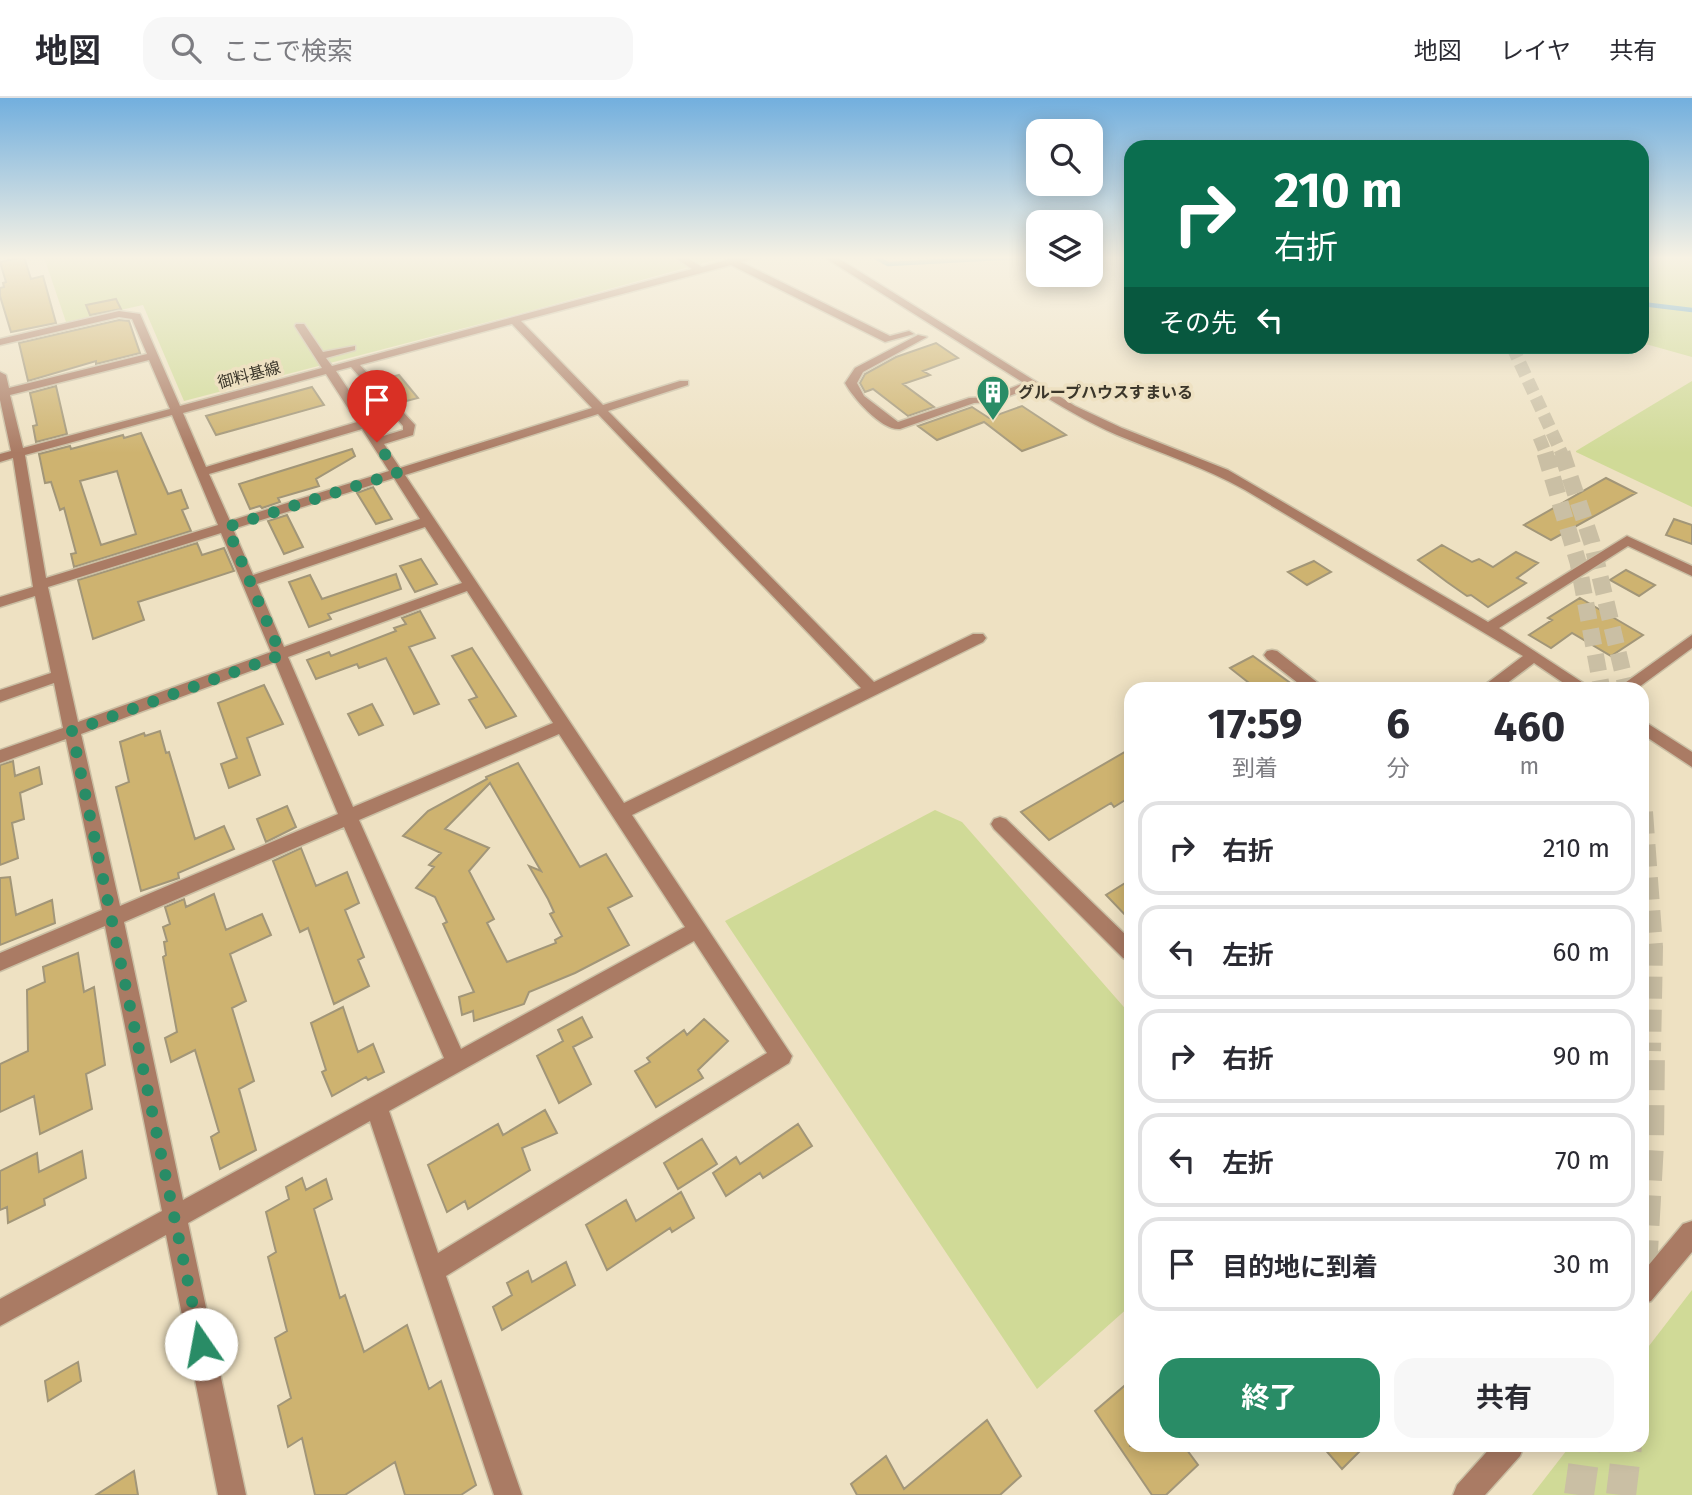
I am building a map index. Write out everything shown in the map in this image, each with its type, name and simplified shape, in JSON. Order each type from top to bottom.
[{"type":"street","points":[[0,342],[91,322]]},
{"type":"street","points":[[137,322],[456,1062]]},
{"type":"street","name":"御料基線","points":[[0,458],[506,322]]},
{"type":"street","points":[[516,322],[872,690]]},
{"type":"street","points":[[853,322],[889,340],[912,333],[922,337]]},
{"type":"street","points":[[932,322],[1095,420],[1233,478],[1489,628],[1574,682]]},
{"type":"street","points":[[300,326],[781,1056],[433,1270]]},
{"type":"street","points":[[944,330],[922,337],[859,370],[851,383],[859,398],[896,426],[973,400],[989,400],[1031,384]]},
{"type":"street","points":[[320,356],[351,348]]},
{"type":"street","points":[[2,394],[154,356]]},
{"type":"street","points":[[353,363],[409,425],[409,432],[377,442]]},
{"type":"street","points":[[0,375],[2,394],[18,453],[41,587],[232,1495]]},
{"type":"street","points":[[0,602],[227,527],[684,383]]},
{"type":"street","points":[[201,467],[362,420]]},
{"type":"street","points":[[250,581],[429,521]]},
{"type":"street","points":[[1489,628],[1627,540],[1692,572]]},
{"type":"street","points":[[0,757],[471,585]]},
{"type":"street","points":[[621,812],[978,638]]},
{"type":"street","points":[[1634,682],[1692,640]]},
{"type":"street","points":[[1272,655],[1308,682]]},
{"type":"street","points":[[1497,682],[1534,656]]},
{"type":"street","points":[[0,696],[61,675]]},
{"type":"street","points":[[0,962],[349,818],[564,725]]},
{"type":"street","points":[[1649,731],[1692,761]]},
{"type":"street","points":[[1000,824],[1124,946]]},
{"type":"street","points":[[0,1313],[697,930]]},
{"type":"street","points":[[376,1105],[508,1495]]},
{"type":"street","points":[[1649,1284],[1692,1233]]},
{"type":"street","points":[[1467,1495],[1505,1452]]},
{"type":"green space","points":[[150,322],[487,322],[184,401]]},
{"type":"green space","points":[[1649,322],[1692,322],[1692,357],[1649,345]]},
{"type":"green space","points":[[1692,381],[1692,507],[1576,452],[1576,451]]},
{"type":"green space","points":[[935,810],[962,822],[1124,1007],[1124,1311],[1037,1389],[725,921]]},
{"type":"green space","points":[[1692,1290],[1692,1495],[1532,1495],[1565,1452],[1649,1452],[1649,1346]]},
{"type":"building","points":[[8,322],[56,323],[11,332]]},
{"type":"building","points":[[109,322],[129,322],[140,353],[96,364],[96,361],[28,381],[19,343]]},
{"type":"building","points":[[936,343],[958,358],[923,371],[930,375],[903,384],[934,407],[908,416],[873,389],[865,392],[860,383],[865,374],[896,357]]},
{"type":"building","points":[[399,375],[418,398],[399,403],[378,381]]},
{"type":"building","points":[[56,386],[67,434],[36,442],[33,426],[37,425],[30,393]]},
{"type":"building","points":[[312,387],[324,405],[216,435],[206,416]]},
{"type":"building","points":[[1022,406],[1066,435],[1022,451],[984,422],[937,440],[918,426],[972,407],[989,418]]},
{"type":"building","points":[[141,433],[168,494],[181,490],[188,508],[182,510],[191,531],[74,567],[71,554],[76,553],[64,508],[60,510],[51,482],[45,483],[39,454],[70,446],[71,449],[123,435],[124,438]],"holes":[[[117,471],[136,534],[101,545],[80,481]]]},
{"type":"building","points":[[352,449],[355,456],[316,479],[319,486],[278,498],[280,502],[262,508],[260,506],[250,509],[239,484]]},
{"type":"building","points":[[1606,478],[1636,493],[1551,540],[1524,525]]},
{"type":"building","points":[[373,487],[392,519],[376,524],[357,493]]},
{"type":"building","points":[[287,515],[303,547],[284,554],[268,521]]},
{"type":"building","points":[[1674,519],[1692,525],[1692,544],[1666,535]]},
{"type":"building","points":[[197,543],[202,555],[224,548],[234,571],[138,602],[144,620],[93,639],[78,580]]},
{"type":"building","points":[[1442,545],[1472,562],[1479,559],[1493,567],[1516,552],[1538,563],[1517,578],[1526,583],[1488,607],[1471,595],[1467,596],[1418,560]]},
{"type":"building","points":[[421,559],[437,584],[415,592],[400,566]]},
{"type":"building","points":[[1314,561],[1331,572],[1307,585],[1288,572]]},
{"type":"building","points":[[1626,570],[1655,585],[1639,596],[1610,580]]},
{"type":"building","points":[[396,574],[401,589],[328,614],[331,619],[309,627],[289,582],[310,575],[322,599]]},
{"type":"building","points":[[1580,598],[1643,635],[1611,656],[1572,633],[1551,648],[1529,635],[1552,620],[1548,618]]},
{"type":"building","points":[[420,611],[435,638],[409,647],[439,704],[414,714],[386,658],[359,668],[357,664],[316,679],[307,660],[329,652],[331,656],[396,631],[394,628],[406,624],[402,618]]},
{"type":"building","points":[[472,648],[516,716],[486,728],[469,700],[477,697],[452,656]]},
{"type":"building","points":[[1253,656],[1289,682],[1248,682],[1230,668]]},
{"type":"building","points":[[264,685],[283,724],[247,738],[260,775],[229,788],[221,764],[237,758],[218,703]]},
{"type":"building","points":[[372,704],[383,725],[359,735],[348,714]]},
{"type":"building","points":[[160,731],[195,839],[224,826],[234,849],[178,873],[179,878],[141,891],[116,787],[129,782],[120,742],[144,733],[145,736]]},
{"type":"building","points":[[1124,752],[1124,801],[1114,807],[1111,803],[1049,840],[1021,812]]},
{"type":"building","points":[[13,761],[15,776],[39,767],[42,784],[20,793],[24,819],[12,823],[18,858],[0,865],[0,765]]},
{"type":"building","points":[[518,763],[580,867],[606,854],[632,896],[608,908],[629,945],[575,973],[529,992],[524,1004],[474,1021],[473,1011],[462,1015],[459,997],[474,992],[443,924],[447,922],[435,897],[416,888],[434,867],[429,865],[441,853],[403,836],[428,811],[487,779],[486,777]],"holes":[[[490,783],[541,871],[529,866],[548,899],[554,912],[550,914],[562,936],[555,940],[556,943],[507,962],[487,923],[494,919],[469,871],[489,848],[445,829]]]},
{"type":"building","points":[[287,806],[296,827],[266,842],[257,819]]},
{"type":"building","points":[[301,848],[316,886],[347,872],[359,903],[345,910],[364,957],[358,960],[369,986],[334,1004],[308,928],[300,932],[273,861]]},
{"type":"building","points":[[10,877],[16,915],[52,900],[55,923],[0,945],[0,878]]},
{"type":"building","points":[[1124,884],[1124,914],[1106,895]]},
{"type":"building","points":[[214,894],[226,930],[262,914],[271,935],[230,954],[246,1001],[232,1008],[254,1081],[239,1089],[256,1150],[220,1169],[211,1137],[219,1132],[195,1050],[171,1062],[165,1038],[177,1032],[163,957],[166,955],[164,942],[167,941],[163,927],[170,924],[165,907],[184,899],[186,907]]},
{"type":"building","points":[[78,953],[84,992],[94,987],[105,1065],[86,1074],[92,1109],[40,1134],[34,1096],[0,1112],[0,1064],[28,1051],[27,990],[45,982],[43,967]]},
{"type":"building","points":[[343,1007],[358,1052],[373,1044],[384,1072],[368,1080],[366,1077],[332,1096],[322,1072],[326,1070],[311,1023]]},
{"type":"building","points":[[582,1017],[592,1037],[573,1047],[591,1084],[559,1103],[537,1056],[563,1041],[558,1030]]},
{"type":"building","points":[[704,1019],[728,1041],[698,1070],[703,1078],[656,1107],[635,1071],[650,1062],[647,1058],[684,1030],[687,1035]]},
{"type":"building","points":[[545,1110],[557,1133],[522,1148],[530,1170],[468,1209],[465,1201],[447,1212],[428,1165],[498,1124],[503,1135]]},
{"type":"building","points":[[798,1124],[812,1146],[763,1178],[760,1173],[726,1196],[713,1173],[736,1157],[740,1164]]},
{"type":"building","points":[[702,1139],[717,1164],[678,1189],[664,1163]]},
{"type":"building","points":[[82,1151],[86,1178],[44,1199],[45,1205],[8,1223],[7,1207],[0,1210],[0,1171],[37,1153],[39,1172]]},
{"type":"building","points":[[302,1178],[306,1190],[326,1179],[332,1199],[314,1209],[340,1298],[345,1295],[364,1352],[407,1325],[429,1389],[441,1381],[476,1485],[461,1495],[405,1495],[395,1462],[345,1495],[315,1495],[302,1438],[288,1447],[278,1406],[291,1398],[275,1338],[287,1331],[268,1257],[276,1252],[266,1212],[289,1199],[286,1187]]},
{"type":"building","points":[[681,1192],[694,1218],[672,1232],[670,1228],[607,1270],[586,1225],[626,1200],[636,1221]]},
{"type":"building","points":[[566,1262],[575,1285],[502,1330],[493,1307],[512,1295],[507,1283],[528,1271],[532,1282]]},
{"type":"building","points":[[78,1362],[81,1381],[48,1401],[45,1381]]},
{"type":"building","points":[[1124,1386],[1124,1452],[1188,1452],[1198,1465],[1166,1495],[1152,1495],[1095,1411]]},
{"type":"building","points":[[987,1420],[1021,1476],[1000,1495],[857,1495],[851,1484],[886,1456],[904,1489]]},
{"type":"building","points":[[1327,1452],[1359,1452],[1342,1469]]},
{"type":"building","points":[[134,1471],[138,1495],[96,1495]]},
{"type":"tunnel","points":[[1516,354],[1562,454]]},
{"type":"tunnel","points":[[1539,437],[1546,454]]},
{"type":"tunnel","points":[[1545,453],[1578,562],[1600,682]]},
{"type":"tunnel","points":[[1562,453],[1592,543],[1625,682]]},
{"type":"tunnel","points":[[1649,906],[1652,947],[1650,1051]]},
{"type":"tunnel","points":[[1649,1143],[1650,1049]]},
{"type":"tunnel","points":[[1579,1495],[1585,1452]]},
{"type":"tunnel","points":[[1621,1495],[1626,1452]]},
{"type":"place","name":"グループハウスすまいる","points":[[993,422]]},
{"type":"route","points":[[201,1344],[72,731],[281,655],[227,527],[397,473],[377,442]]}]
